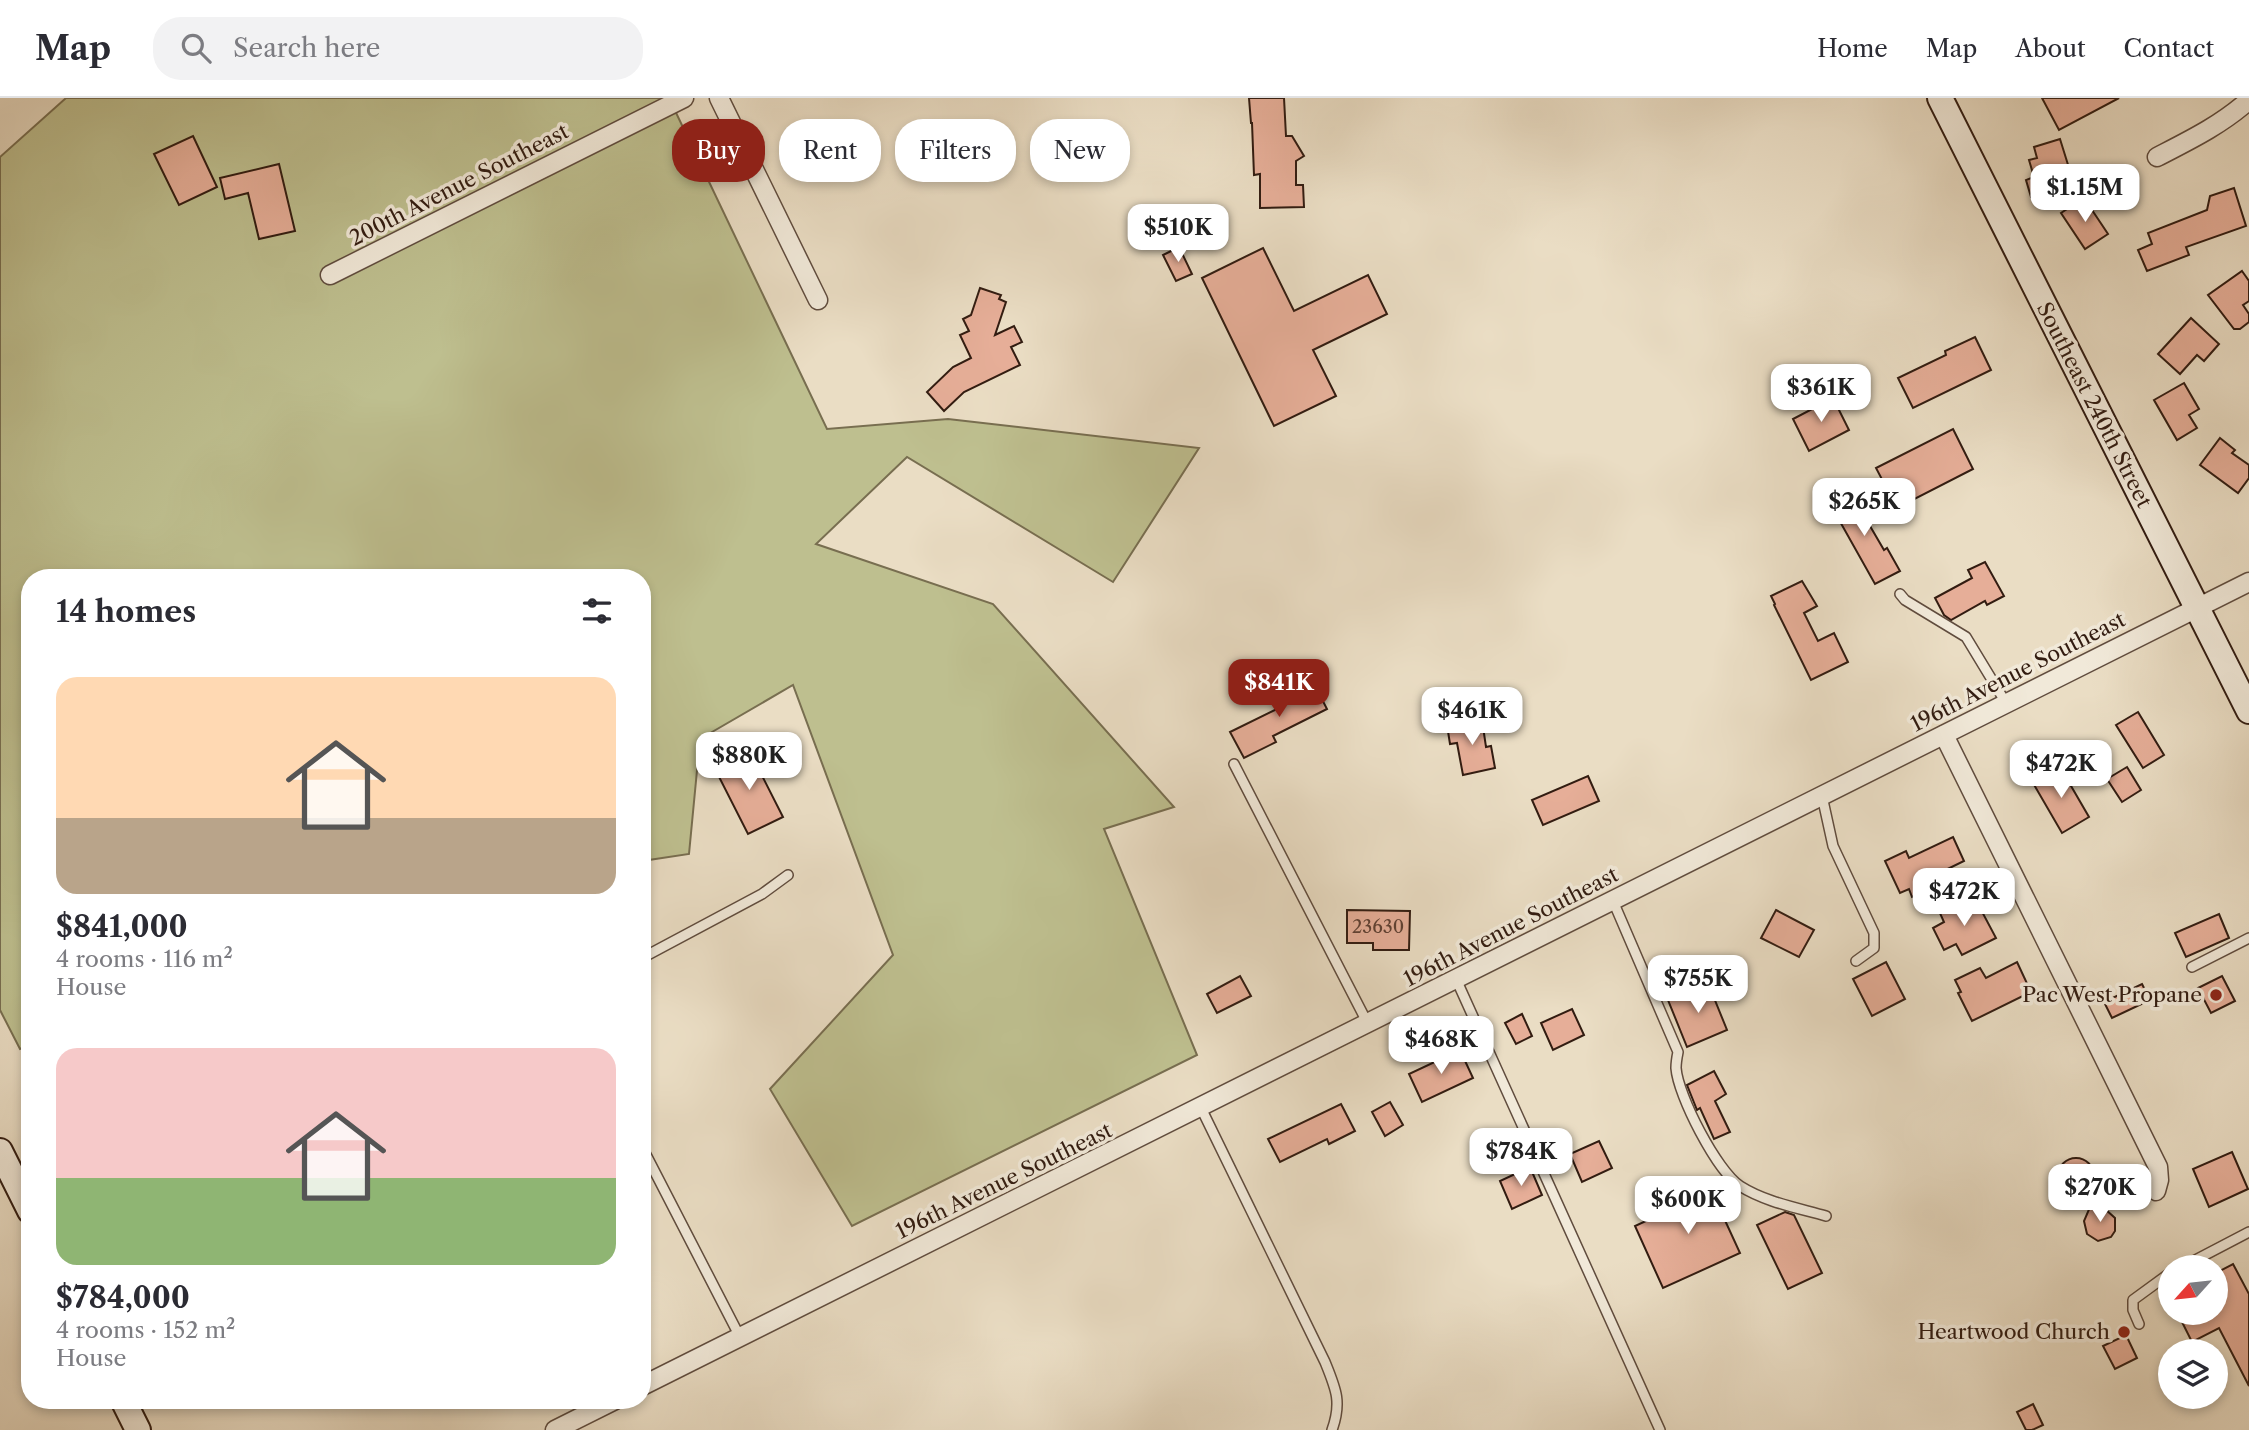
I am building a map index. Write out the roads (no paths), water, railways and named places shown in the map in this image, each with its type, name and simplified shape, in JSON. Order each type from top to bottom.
[{"type":"main road","name":"Southeast 240th Street","points":[[1940,98],[2249,711]]},
{"type":"main road","points":[[0,1151],[21,1193]]},
{"type":"main road","points":[[128,1409],[138,1430]]},
{"type":"street","name":"200th Avenue Southeast","points":[[330,275],[684,98]]},
{"type":"street","points":[[719,98],[818,300]]},
{"type":"street","points":[[2157,157],[2211,130],[2249,100]]},
{"type":"street","name":"196th Avenue Southeast","points":[[651,1382],[2249,582]]},
{"type":"street","points":[[1944,735],[2158,1167],[2156,1191]]},
{"type":"street","points":[[555,1430],[597,1409]]},
{"type":"lane","points":[[1900,594],[1905,600],[1966,637],[2006,704]]},
{"type":"lane","points":[[1234,764],[1368,1024]]},
{"type":"lane","points":[[1822,796],[1833,846],[1874,933],[1874,948],[1856,961]]},
{"type":"lane","points":[[651,953],[762,894],[788,875]]},
{"type":"lane","points":[[1613,901],[1678,1052],[1676,1068],[1680,1087],[1709,1148],[1738,1185],[1766,1198],[1826,1216]]},
{"type":"lane","points":[[2192,967],[2249,938]]},
{"type":"lane","points":[[1456,979],[1660,1430]]},
{"type":"lane","points":[[1201,1108],[1325,1362],[1338,1398],[1338,1411],[1332,1430]]},
{"type":"lane","points":[[651,1164],[740,1337]]},
{"type":"lane","points":[[2205,1255],[2249,1232]]},
{"type":"lane","points":[[2139,1324],[2133,1310],[2133,1300],[2158,1282]]},
{"type":"place","name":"Pac West Propane","points":[[2216,995]]},
{"type":"place","name":"Heartwood Church","points":[[2124,1332]]}]
